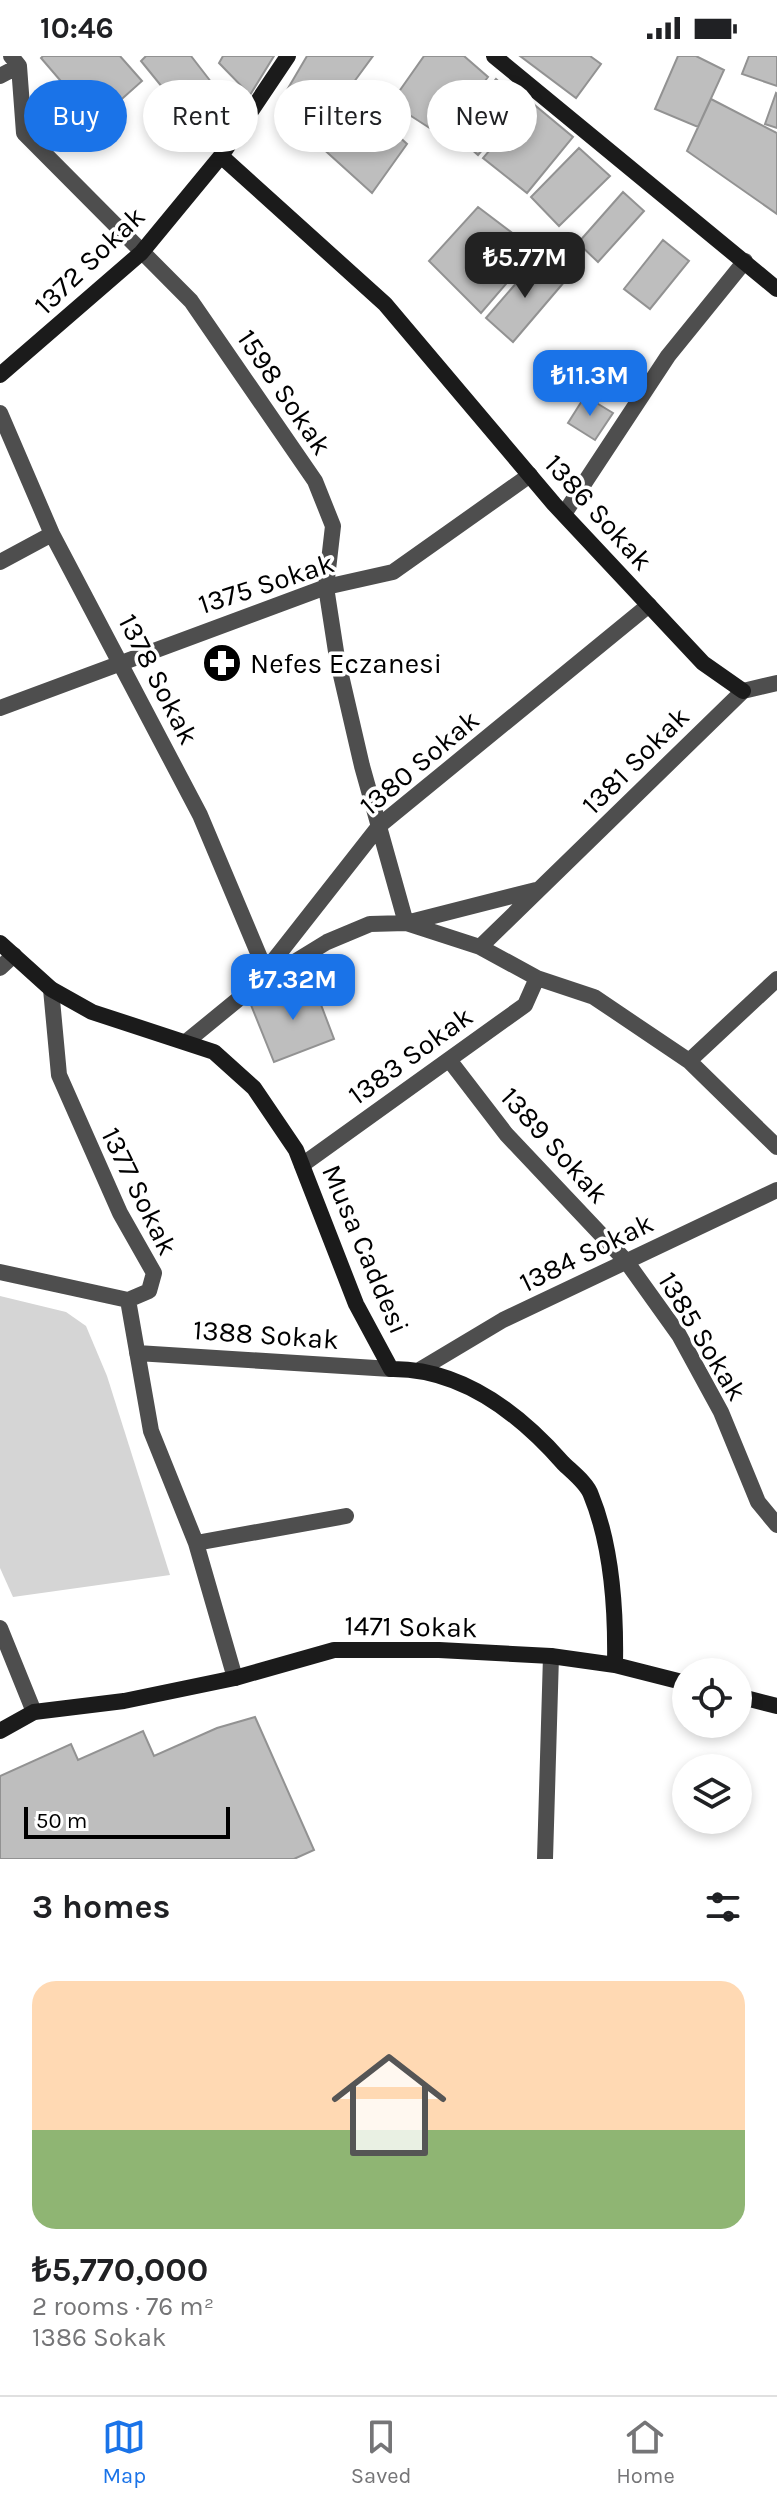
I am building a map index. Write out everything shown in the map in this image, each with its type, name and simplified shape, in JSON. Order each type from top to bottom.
[{"type":"street","name":"1372 Sokak","points":[[0,375],[141,253],[221,156],[288,56]]},
{"type":"street","points":[[494,56],[777,289]]},
{"type":"street","points":[[0,76],[15,61]]},
{"type":"street","name":"1598 Sokak","points":[[15,61],[24,133],[191,301],[315,481],[333,526],[326,587],[337,658],[406,923]]},
{"type":"street","name":"1386 Sokak","points":[[221,156],[385,304],[564,514],[703,663],[743,691]]},
{"type":"street","points":[[564,514],[668,356],[745,261]]},
{"type":"street","name":"1378 Sokak","points":[[0,413],[52,534],[200,815],[266,972]]},
{"type":"street","name":"1375 Sokak","points":[[0,708],[326,587],[393,572],[530,475]]},
{"type":"street","points":[[0,562],[52,534]]},
{"type":"street","name":"1380 Sokak","points":[[252,988],[380,825],[649,605]]},
{"type":"street","points":[[743,691],[777,683]]},
{"type":"street","name":"1381 Sokak","points":[[480,947],[743,691]]},
{"type":"street","name":"1381 Sokak","points":[[406,923],[538,889]]},
{"type":"street","points":[[406,923],[480,947],[537,978],[594,997],[689,1061],[777,1147]]},
{"type":"street","name":"1380 Sokak","points":[[186,1042],[252,988],[327,942],[370,924],[406,923]]},
{"type":"street","name":"Musa Caddesi","points":[[0,943],[51,989],[92,1012],[214,1052],[254,1088],[296,1150],[356,1304],[391,1369],[421,1369],[479,1391],[534,1430],[591,1493],[616,1596],[615,1665]]},
{"type":"street","points":[[0,968],[14,955]]},
{"type":"street","name":"1383 Sokak","points":[[302,1165],[525,1005],[537,978]]},
{"type":"street","points":[[689,1061],[777,979]]},
{"type":"street","name":"1377 Sokak","points":[[51,989],[59,1075],[120,1213],[154,1273],[149,1291],[128,1300]]},
{"type":"street","name":"1389 Sokak","points":[[450,1061],[506,1134],[626,1261]]},
{"type":"street","name":"1384 Sokak","points":[[421,1369],[503,1320],[777,1190]]},
{"type":"street","name":"1385 Sokak","points":[[626,1261],[679,1335],[721,1412],[758,1502],[777,1525]]},
{"type":"street","points":[[0,1272],[128,1300],[151,1431],[196,1543],[235,1678]]},
{"type":"street","name":"1388 Sokak","points":[[137,1353],[391,1369]]},
{"type":"street","points":[[196,1543],[346,1516]]},
{"type":"street","points":[[0,1628],[34,1712]]},
{"type":"street","name":"1471 Sokak","points":[[0,1731],[34,1712],[124,1701],[235,1678],[334,1650],[439,1650],[551,1656],[615,1665],[672,1679]]},
{"type":"street","points":[[545,1859],[551,1656]]},
{"type":"street","points":[[752,1700],[777,1706]]},
{"type":"shaded area","points":[[0,1296],[66,1312],[86,1326],[107,1376],[170,1575],[13,1597],[0,1568]]},
{"type":"building","points":[[120,56],[142,81],[127,94],[127,80],[60,80],[41,58]]},
{"type":"building","points":[[146,56],[191,56],[210,80],[156,80],[141,61]]},
{"type":"building","points":[[223,56],[274,56],[258,82],[235,80],[219,63]]},
{"type":"building","points":[[307,56],[373,56],[355,80],[293,80]]},
{"type":"building","points":[[424,56],[464,56],[488,77],[486,80],[427,80],[427,126],[411,116],[411,80],[407,80]]},
{"type":"building","points":[[520,56],[590,56],[601,64],[576,98]]},
{"type":"building","points":[[678,56],[696,56],[724,70],[698,127],[655,109]]},
{"type":"building","points":[[749,56],[777,56],[777,86],[742,74]]},
{"type":"building","points":[[777,94],[777,128],[765,124]]},
{"type":"building","points":[[711,99],[777,133],[777,214],[687,151]]},
{"type":"building","points":[[537,107],[573,137],[527,193],[483,158],[488,152],[537,152]]},
{"type":"building","points":[[579,148],[610,176],[559,226],[531,197]]},
{"type":"building","points":[[327,152],[401,152],[372,193]]},
{"type":"building","points":[[623,192],[644,211],[598,262],[578,243]]},
{"type":"building","points":[[478,207],[535,250],[481,313],[429,261]]},
{"type":"building","points":[[663,240],[689,261],[650,309],[624,289]]},
{"type":"building","points":[[538,258],[565,281],[513,342],[486,318]]},
{"type":"building","points":[[585,396],[613,413],[595,440],[568,423]]},
{"type":"building","points":[[312,981],[334,1039],[274,1062],[251,1005]]},
{"type":"building","points":[[255,1717],[314,1850],[294,1859],[0,1859],[0,1776],[71,1744],[78,1760],[143,1731],[154,1756],[217,1728]]},
{"type":"place","name":"Nefes Eczanesi","points":[[222,663]]}]
